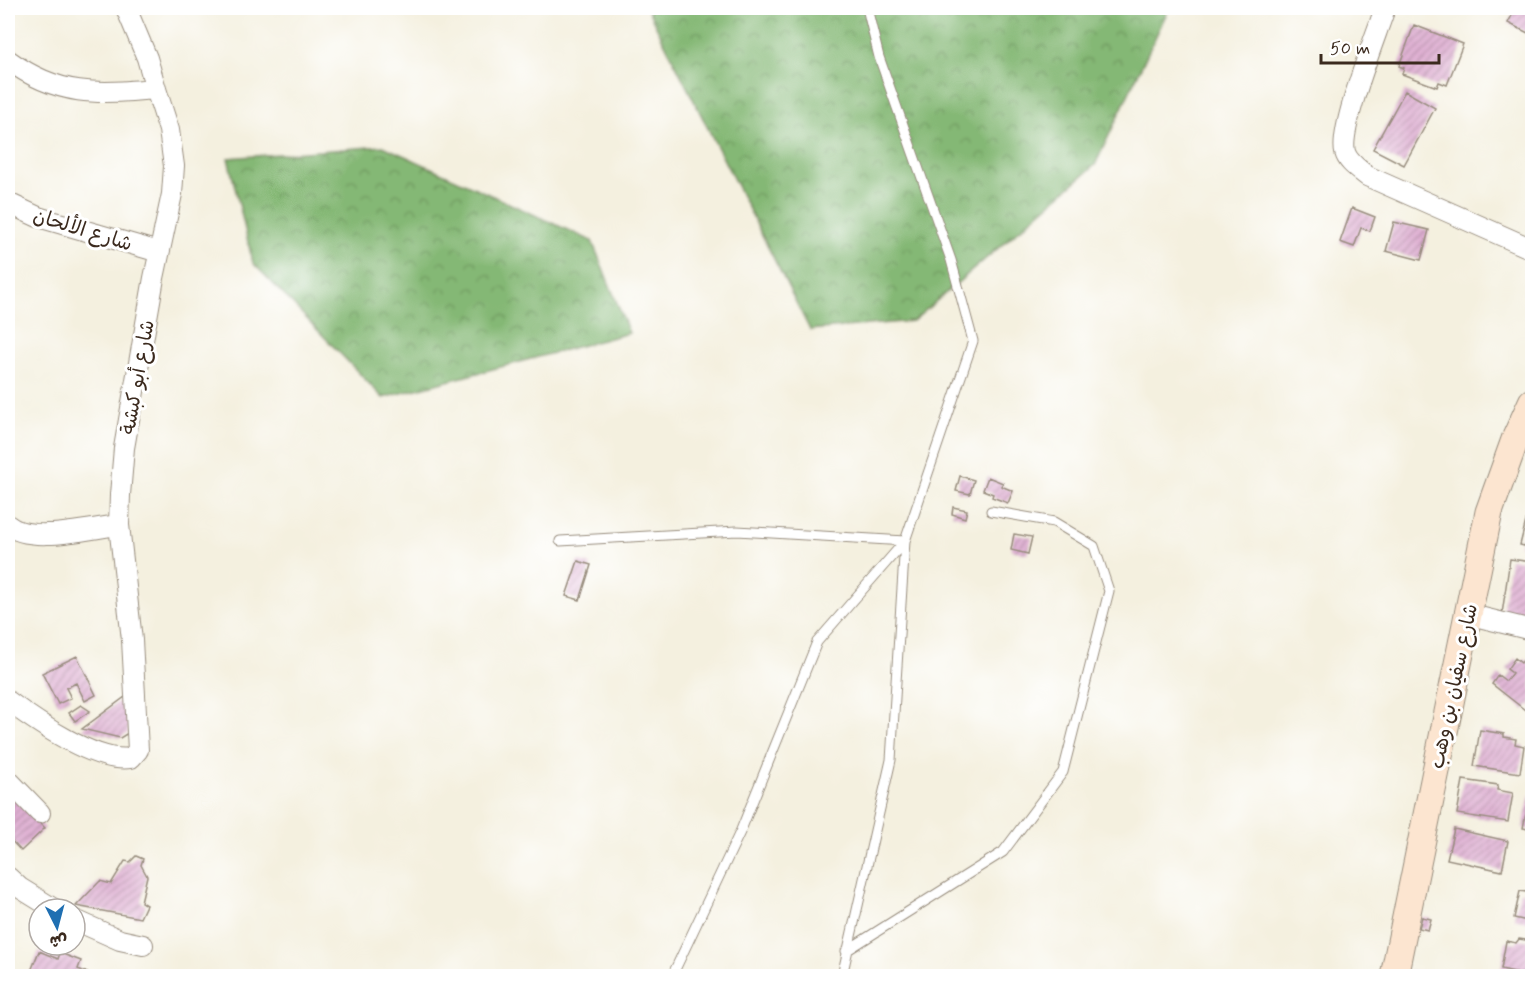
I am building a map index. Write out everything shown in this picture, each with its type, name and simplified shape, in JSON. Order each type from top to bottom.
[{"type":"street","name":"شارع أبو كبشة","points":[[8,701],[38,722],[91,749],[122,759],[136,755],[139,732],[119,525],[124,448],[159,252],[172,194],[174,166],[169,130],[147,58],[126,8]]},
{"type":"street","points":[[1385,8],[1346,129],[1345,151],[1350,162],[1367,176],[1533,249]]},
{"type":"street","points":[[8,60],[31,77],[54,86],[106,93],[156,89]]},
{"type":"street","name":"شارع الألحان","points":[[8,203],[38,217],[159,252]]},
{"type":"street","name":"شارع سفيان بن وهب","points":[[1394,976],[1489,512],[1524,441],[1533,402]]},
{"type":"street","points":[[8,525],[14,530],[31,535],[119,525]]},
{"type":"street","points":[[1467,614],[1533,630]]},
{"type":"street","points":[[8,780],[40,813]]},
{"type":"street","points":[[8,877],[35,897]]},
{"type":"street","points":[[87,925],[120,940],[143,945]]},
{"type":"lane","points":[[842,976],[891,760],[905,541],[974,341],[951,260],[879,57],[867,8]]},
{"type":"lane","points":[[846,951],[1003,852],[1063,772],[1109,591],[1094,546],[1054,522],[991,511]]},
{"type":"lane","points":[[560,541],[737,531],[905,541]]},
{"type":"lane","points":[[672,976],[741,830],[817,642],[905,541]]},
{"type":"green space","points":[[647,8],[1169,8],[1095,165],[913,321],[810,330]]},
{"type":"green space","points":[[383,146],[592,241],[629,333],[383,398],[253,263],[228,158]]},
{"type":"building","points":[[1516,8],[1532,8],[1532,35],[1508,23]]},
{"type":"building","points":[[1414,25],[1463,44],[1447,85],[1439,82],[1437,87],[1402,74],[1404,68],[1399,66]]},
{"type":"building","points":[[1405,91],[1435,108],[1404,165],[1373,149]]},
{"type":"building","points":[[1352,208],[1375,217],[1370,231],[1361,228],[1354,247],[1340,242]]},
{"type":"building","points":[[1394,222],[1429,230],[1421,260],[1386,251]]},
{"type":"building","points":[[960,476],[974,480],[970,494],[956,491]]},
{"type":"building","points":[[988,477],[1003,483],[1001,486],[1013,491],[1008,503],[992,497],[993,494],[983,490]]},
{"type":"building","points":[[1532,497],[1532,548],[1520,545]]},
{"type":"building","points":[[953,507],[967,510],[965,518],[952,514]]},
{"type":"building","points":[[1014,534],[1032,537],[1028,554],[1011,550]]},
{"type":"building","points":[[1510,559],[1532,562],[1532,619],[1502,614]]},
{"type":"building","points":[[578,561],[591,565],[580,600],[566,596]]},
{"type":"building","points":[[77,656],[96,695],[85,701],[76,683],[66,688],[71,698],[58,704],[42,673]]},
{"type":"building","points":[[1515,658],[1521,663],[1525,658],[1532,664],[1532,707],[1529,704],[1525,710],[1492,684],[1498,675],[1506,681],[1512,673],[1507,669]]},
{"type":"building","points":[[129,694],[128,733],[120,738],[82,729]]},
{"type":"building","points":[[81,705],[90,711],[75,721],[69,713]]},
{"type":"building","points":[[1480,730],[1504,734],[1504,737],[1516,739],[1515,744],[1524,746],[1520,773],[1474,766]]},
{"type":"building","points":[[1463,780],[1498,785],[1497,790],[1513,793],[1508,822],[1457,814]]},
{"type":"building","points":[[8,789],[45,828],[21,851],[8,837]]},
{"type":"building","points":[[1530,795],[1532,796],[1532,830],[1523,828]]},
{"type":"building","points":[[1454,829],[1508,841],[1502,871],[1447,859]]},
{"type":"building","points":[[136,856],[143,859],[141,865],[147,876],[141,902],[146,905],[140,918],[87,908],[87,897],[85,897],[100,881],[111,884],[125,861],[130,862]]},
{"type":"building","points":[[1520,891],[1532,893],[1532,922],[1514,918]]},
{"type":"building","points":[[1422,917],[1431,919],[1428,930],[1419,928]]},
{"type":"building","points":[[1519,939],[1532,941],[1532,976],[1501,969],[1506,941],[1516,943]]},
{"type":"building","points":[[37,957],[58,959],[59,957],[70,957],[81,961],[78,969],[96,976],[29,976]]},
{"type":"building","points":[[1409,971],[1434,972],[1436,976],[1408,976]]}]
